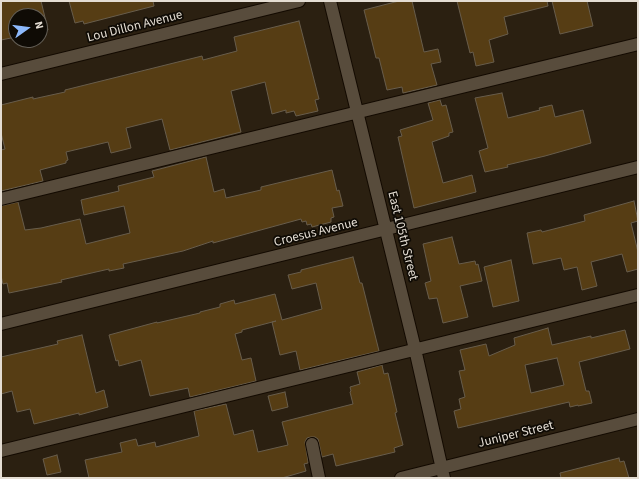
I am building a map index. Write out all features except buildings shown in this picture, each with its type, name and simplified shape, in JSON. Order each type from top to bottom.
[{"type":"street","name":"Lou Dillon Avenue","points":[[1,74],[299,1]]},
{"type":"street","name":"East 105th Street","points":[[330,1],[415,349],[442,473]]},
{"type":"street","points":[[1,199],[638,44]]},
{"type":"street","name":"Croesus Avenue","points":[[1,324],[638,167]]},
{"type":"street","points":[[1,451],[638,295]]},
{"type":"street","name":"Juniper Street","points":[[401,478],[442,473],[638,418]]},
{"type":"street","points":[[312,444],[319,478]]}]
